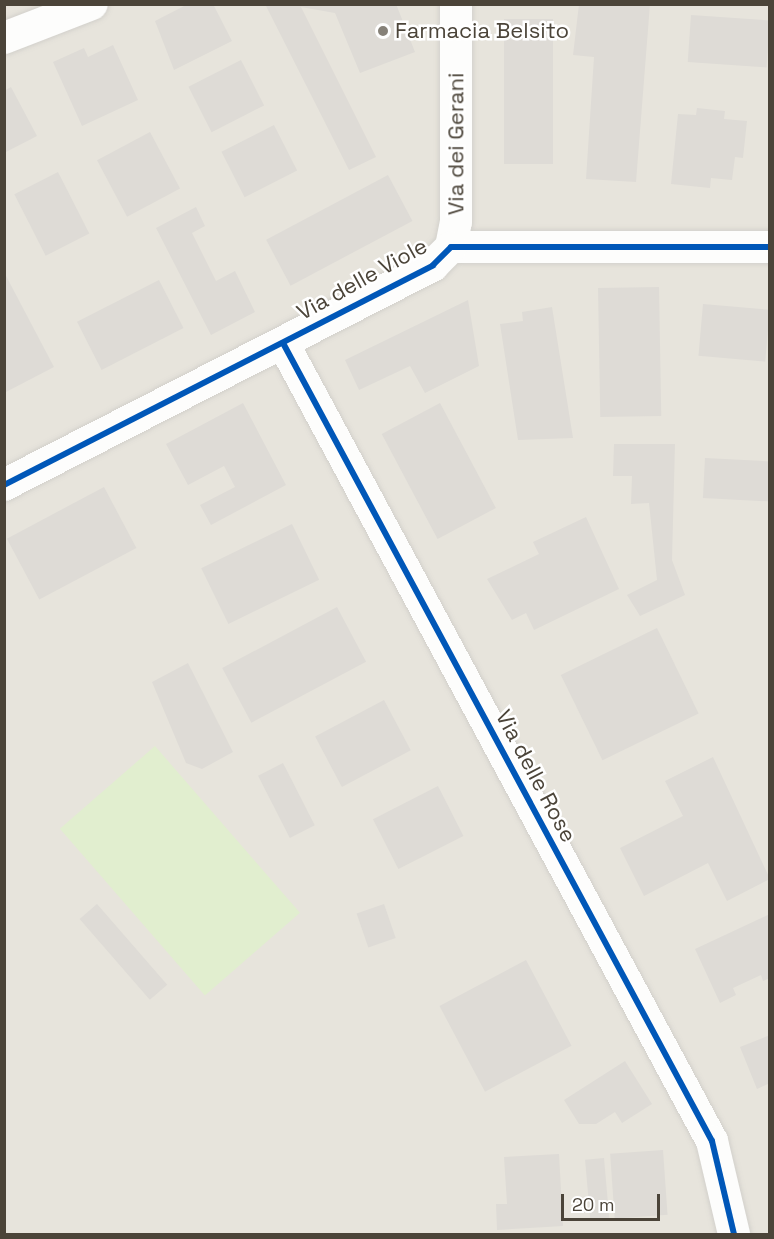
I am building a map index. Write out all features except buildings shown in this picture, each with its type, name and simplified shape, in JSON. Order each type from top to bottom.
[{"type":"street","points":[[4,38],[92,4]]},
{"type":"street","name":"Via dei Gerani","points":[[451,247],[456,222],[456,4]]},
{"type":"street","name":"Via delle Viole","points":[[4,485],[433,265],[451,247],[770,247]]},
{"type":"street","name":"Via delle Rose","points":[[283,343],[712,1141],[734,1234]]},
{"type":"shaded area","points":[[5,5],[769,5],[769,1234],[5,1234]]},
{"type":"green space","points":[[155,746],[300,913],[205,995],[60,829]]},
{"type":"cycle path","points":[[4,485],[433,265],[451,247],[770,247]]},
{"type":"cycle path","points":[[283,343],[712,1141],[734,1234]]},
{"type":"place","name":"Farmacia Belsito","points":[[383,31]]}]
